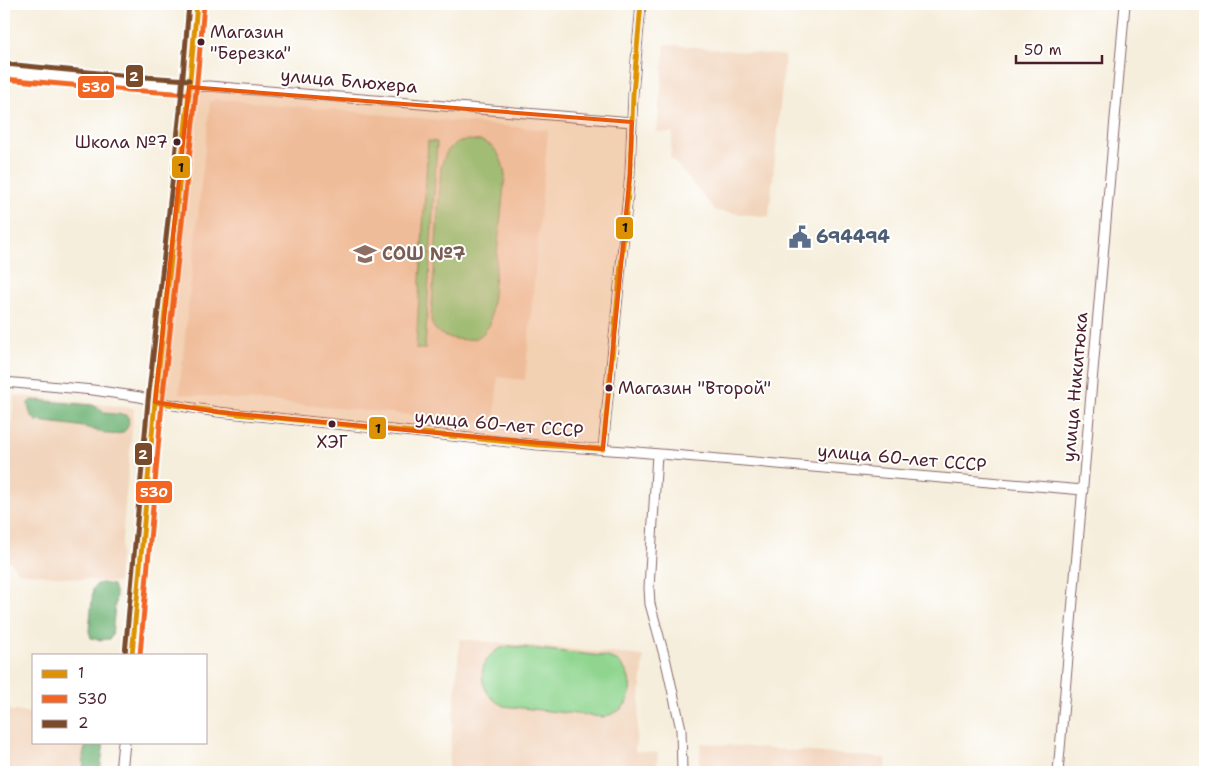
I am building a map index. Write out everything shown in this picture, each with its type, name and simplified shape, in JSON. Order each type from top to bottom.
[{"type":"street","points":[[132,654],[155,402],[197,4]]},
{"type":"street","points":[[603,450],[630,174],[641,4]]},
{"type":"street","name":"улица Никитюка","points":[[1058,772],[1125,4]]},
{"type":"street","name":"улица Блюхера","points":[[4,71],[189,88],[209,86],[632,122]]},
{"type":"street","name":"улица 60-лет СССР","points":[[4,382],[93,390],[227,413],[538,445],[1082,490]]},
{"type":"street","points":[[657,454],[649,588],[650,604],[666,662],[681,729],[682,772]]},
{"type":"street","points":[[121,772],[124,744]]},
{"type":"highlighted area","points":[[189,87],[632,122],[630,174],[603,449],[218,412],[155,402]]},
{"type":"shaded area","points":[[665,44],[785,56],[769,217],[716,211],[670,157],[673,133],[657,132]]},
{"type":"shaded area","name":"СОШ №7","points":[[217,99],[548,130],[525,380],[498,377],[494,422],[179,394],[210,102]]},
{"type":"shaded area","points":[[14,395],[134,408],[118,583],[18,572],[10,561],[4,561],[4,511]]},
{"type":"shaded area","points":[[460,639],[644,656],[635,751],[658,753],[656,772],[448,772]]},
{"type":"shaded area","points":[[4,710],[32,713],[32,744],[102,744],[98,772],[4,772]]},
{"type":"shaded area","points":[[701,743],[886,758],[885,772],[698,772]]},
{"type":"green space","points":[[468,140],[482,141],[493,147],[501,160],[505,175],[490,324],[478,337],[464,340],[451,338],[439,333],[432,324],[431,317],[441,167],[447,152],[453,146]]},
{"type":"green space","points":[[428,141],[437,142],[425,349],[416,349]]},
{"type":"green space","points":[[31,400],[92,405],[104,413],[126,415],[129,422],[123,432],[106,434],[84,427],[37,421],[31,416],[29,411],[28,403]]},
{"type":"green space","points":[[97,584],[113,585],[116,595],[112,635],[110,639],[101,640],[91,638],[89,631],[93,589]]},
{"type":"green space","points":[[509,646],[612,658],[624,668],[627,674],[630,687],[628,700],[620,710],[603,717],[504,706],[494,700],[487,692],[482,673],[490,656],[498,650]]},
{"type":"green space","points":[[86,744],[104,744],[100,772],[84,772],[83,755]]},
{"type":"transit line","name":"2","points":[[125,654],[148,401],[180,111],[189,4]]},
{"type":"transit line","name":"1","points":[[132,654],[155,402],[197,4]]},
{"type":"transit line","name":"1","points":[[155,402],[218,412],[538,445],[603,449],[630,174],[633,94],[641,4]]},
{"type":"transit line","name":"530","points":[[140,654],[162,403],[204,5]]},
{"type":"transit line","name":"2","points":[[5,64],[189,80]]},
{"type":"transit line","name":"530","points":[[4,79],[189,94]]},
{"type":"place","name":"Магазин \"Березка\"","points":[[201,42]]},
{"type":"place","name":"Школа №7","points":[[177,142]]},
{"type":"place","name":"694494","points":[[800,237]]},
{"type":"place","name":"СОШ №7","points":[[365,254]]},
{"type":"place","name":"Магазин \"Второй\"","points":[[609,388]]},
{"type":"place","name":"ХЭГ","points":[[332,424]]}]
